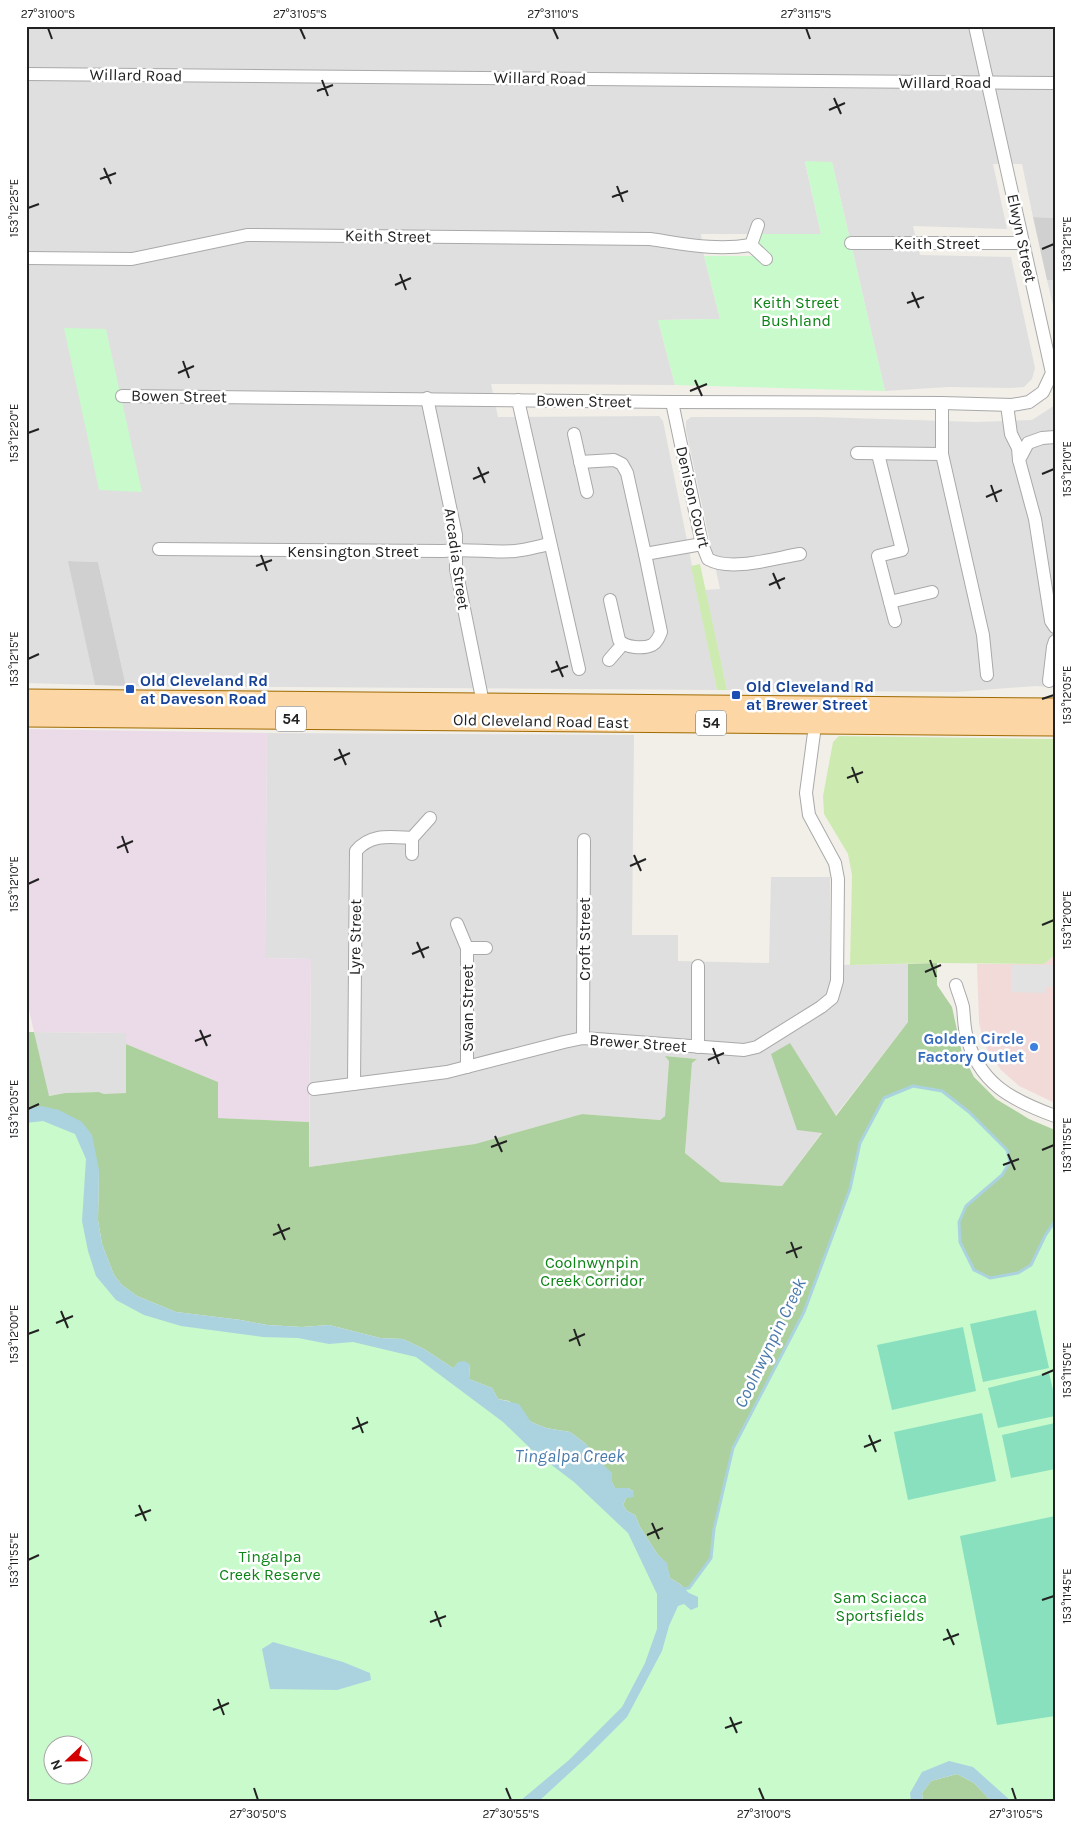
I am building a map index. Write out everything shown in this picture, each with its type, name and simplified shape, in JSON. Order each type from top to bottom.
[{"type":"main road","name":"Old Cleveland Road East","points":[[26,699],[483,712]]},
{"type":"main road","name":"Old Cleveland Road East","points":[[26,717],[483,712],[817,714],[1055,708]]},
{"type":"main road","name":"Old Cleveland Road East","points":[[817,714],[1055,726]]},
{"type":"street","name":"Elwyn Street","points":[[975,26],[989,82],[1022,242],[1052,373],[1043,392]]},
{"type":"street","name":"Willard Road","points":[[26,74],[1055,83]]},
{"type":"street","points":[[758,225],[750,245],[766,260]]},
{"type":"street","name":"Keith Street","points":[[26,258],[132,259],[247,235],[650,239],[713,249],[750,245]]},
{"type":"street","name":"Keith Street","points":[[851,243],[1022,242]]},
{"type":"street","name":"Bowen Street","points":[[122,396],[672,402],[942,402],[1009,405],[1029,402],[1043,392]]},
{"type":"street","name":"Arcadia Street","points":[[427,398],[456,535],[456,569],[483,712]]},
{"type":"street","points":[[518,400],[579,669]]},
{"type":"street","name":"Denison Court","points":[[672,402],[702,544],[708,559],[714,562],[735,565],[800,554]]},
{"type":"street","points":[[942,402],[942,454],[983,635],[987,675]]},
{"type":"street","points":[[1009,405],[1016,434],[1022,441],[1028,443],[1042,438],[1055,438]]},
{"type":"street","points":[[1009,405],[1011,434],[1018,448],[1019,460],[1035,519],[1051,621],[1055,627]]},
{"type":"street","points":[[574,434],[587,492]]},
{"type":"street","points":[[1019,460],[1028,443]]},
{"type":"street","points":[[857,453],[942,454]]},
{"type":"street","points":[[878,454],[902,550],[878,556],[895,621]]},
{"type":"street","points":[[580,462],[614,460],[622,464],[627,473],[661,632],[659,638],[651,646],[628,647],[622,645],[619,640],[610,600]]},
{"type":"street","name":"Kensington Street","points":[[159,549],[443,551],[456,549],[502,551],[550,544]]},
{"type":"street","points":[[645,554],[702,544]]},
{"type":"street","points":[[890,602],[932,592]]},
{"type":"street","points":[[1049,681],[1052,647],[1055,641]]},
{"type":"street","points":[[609,660],[622,645]]},
{"type":"street","name":"Brewer Street","points":[[314,1089],[447,1072],[583,1038],[744,1050],[757,1047],[821,1007],[832,998],[837,981],[838,878],[834,862],[809,815],[806,793],[817,714]]},
{"type":"street","points":[[412,854],[412,838],[430,818]]},
{"type":"street","name":"Lyre Street","points":[[354,1084],[356,851],[363,843],[376,837],[412,838]]},
{"type":"street","name":"Croft Street","points":[[583,1038],[584,840]]},
{"type":"street","name":"Swan Street","points":[[458,924],[467,948],[467,1068]]},
{"type":"street","name":"Swan Street","points":[[467,948],[486,948]]},
{"type":"street","points":[[698,966],[698,1047]]},
{"type":"street","points":[[956,985],[974,1057],[985,1075],[1006,1094],[1032,1108],[1055,1116]]},
{"type":"shaded area","points":[[26,26],[1055,26],[1055,218],[1033,217],[1022,164],[993,164],[1007,229],[913,226],[920,255],[1011,257],[1035,368],[1032,379],[1024,387],[949,387],[885,391],[832,162],[805,162],[821,234],[701,234],[704,256],[720,319],[658,320],[675,385],[491,384],[498,417],[659,416],[663,421],[717,690],[126,686],[98,562],[69,561],[95,685],[26,683]]},
{"type":"shaded area","points":[[1033,217],[1055,218],[1055,280],[1047,280]]},
{"type":"shaded area","points":[[1047,280],[1055,280],[1055,314]]},
{"type":"shaded area","points":[[1055,405],[1055,687],[1036,686],[956,692],[727,690],[705,590],[720,589],[686,430],[686,421],[691,417],[818,417],[976,422],[1032,420]]},
{"type":"shaded area","points":[[68,561],[98,562],[126,686],[95,685]]},
{"type":"shaded area","points":[[26,729],[267,733],[265,958],[311,959],[309,1122],[218,1118],[218,1082],[126,1044],[126,1033],[34,1032],[26,996]]},
{"type":"shaded area","points":[[267,733],[634,735],[632,935],[678,935],[678,961],[769,963],[771,877],[830,877],[830,965],[908,964],[908,1022],[835,1116],[790,1044],[772,1054],[822,1132],[782,1186],[721,1182],[685,1153],[692,1063],[696,1059],[666,1056],[669,1061],[665,1116],[660,1120],[582,1114],[475,1144],[309,1167],[311,959],[265,958]]},
{"type":"shaded area","points":[[1055,955],[1055,1103],[1019,1086],[1001,1070],[992,1058],[984,1043],[979,1023],[977,964],[1044,964]]},
{"type":"shaded area","points":[[1011,965],[1055,965],[1055,987],[1046,987],[1045,993],[1011,992]]},
{"type":"shaded area","points":[[34,1032],[126,1033],[126,1094],[104,1094],[99,1092],[65,1093],[48,1096]]},
{"type":"green space","name":"Keith Street Bushland","points":[[805,161],[832,162],[885,391],[675,385],[658,320],[720,319],[704,256],[754,256],[749,234],[821,234]]},
{"type":"green space","points":[[64,328],[106,329],[142,492],[99,490]]},
{"type":"green space","points":[[700,564],[727,690],[717,690],[691,566]]},
{"type":"green space","points":[[839,736],[1055,739],[1055,955],[1044,964],[937,963],[850,965],[852,875],[848,854],[824,814],[823,796],[833,742]]},
{"type":"green space","name":"Coolnwynpin Creek Corridor","points":[[937,963],[937,985],[952,1007],[962,1053],[974,1077],[996,1099],[1029,1119],[1055,1130],[1055,1221],[1045,1236],[1031,1265],[1018,1273],[990,1278],[974,1270],[960,1242],[880,1367],[689,1593],[670,1578],[666,1563],[658,1555],[640,1527],[635,1515],[627,1511],[623,1505],[626,1498],[633,1491],[628,1488],[615,1488],[603,1465],[591,1454],[586,1444],[570,1432],[546,1428],[531,1422],[509,1401],[498,1399],[492,1388],[469,1379],[470,1365],[453,1368],[424,1349],[403,1339],[380,1338],[329,1325],[302,1327],[267,1325],[176,1312],[137,1296],[122,1285],[114,1275],[102,1244],[98,1220],[99,1170],[26,1109],[26,1032],[34,1032],[49,1096],[65,1093],[126,1093],[126,1044],[218,1082],[218,1118],[309,1122],[309,1167],[475,1144],[582,1114],[660,1120],[665,1116],[669,1061],[665,1056],[697,1059],[692,1063],[685,1153],[721,1182],[782,1186],[822,1133],[797,1130],[771,1054],[790,1043],[836,1116],[908,1022],[908,964]]},
{"type":"green space","points":[[913,1086],[942,1091],[969,1112],[1007,1150],[1010,1162],[1002,1175],[966,1206],[959,1222],[960,1242],[974,1270],[990,1278],[1018,1273],[1031,1265],[1045,1236],[1055,1221],[1055,1801],[1003,1801],[956,1768],[928,1775],[916,1801],[26,1801],[26,1117],[78,1128],[91,1156],[91,1229],[106,1276],[130,1300],[173,1317],[414,1349],[596,1479],[662,1590],[689,1588],[711,1558],[714,1529],[733,1448],[804,1312],[850,1189],[860,1143],[884,1098]]},
{"type":"green space","points":[[1036,1310],[1049,1368],[983,1382],[970,1324]]},
{"type":"green space","points":[[963,1327],[976,1391],[892,1410],[877,1345]]},
{"type":"green space","points":[[1049,1373],[1055,1399],[1055,1416],[998,1428],[988,1388]]},
{"type":"green space","points":[[982,1413],[996,1481],[908,1500],[894,1432]]},
{"type":"green space","points":[[1055,1423],[1055,1469],[1011,1478],[1002,1435]]},
{"type":"green space","points":[[1055,1516],[1055,1716],[997,1725],[960,1536]]},
{"type":"green space","points":[[957,1774],[974,1783],[991,1801],[923,1801],[922,1793],[931,1781]]},
{"type":"water","name":"Tingalpa Creek","points":[[41,1106],[59,1110],[82,1122],[92,1135],[99,1170],[98,1220],[102,1244],[114,1275],[122,1285],[137,1296],[176,1312],[267,1325],[302,1327],[329,1325],[380,1338],[403,1339],[424,1349],[453,1368],[458,1362],[465,1361],[470,1365],[469,1379],[492,1388],[498,1399],[519,1404],[531,1422],[546,1428],[570,1432],[586,1444],[592,1454],[612,1473],[612,1482],[615,1488],[628,1488],[633,1491],[634,1497],[626,1498],[623,1505],[627,1511],[635,1515],[640,1527],[658,1555],[667,1563],[670,1578],[689,1593],[698,1597],[698,1607],[691,1610],[684,1604],[678,1606],[669,1626],[662,1651],[627,1717],[539,1801],[520,1801],[569,1760],[622,1707],[645,1663],[657,1629],[657,1594],[628,1533],[574,1482],[533,1451],[503,1422],[416,1357],[353,1342],[329,1344],[298,1338],[263,1337],[181,1326],[144,1315],[116,1300],[96,1276],[88,1251],[82,1221],[86,1159],[75,1134],[43,1121],[26,1123],[26,1109]]},
{"type":"water","points":[[273,1642],[343,1662],[370,1673],[371,1680],[337,1690],[270,1689],[262,1649]]},
{"type":"water","points":[[949,1761],[973,1767],[1011,1801],[991,1801],[974,1783],[957,1774],[931,1781],[922,1793],[923,1801],[911,1801],[910,1793],[922,1772]]},
{"type":"waterway","name":"Coolnwynpin Creek","points":[[682,1589],[689,1588],[711,1558],[714,1529],[733,1448],[804,1312],[850,1189],[860,1143],[884,1098],[913,1086],[942,1091],[969,1112],[1007,1150],[1010,1162],[1002,1175],[966,1206],[959,1222],[960,1242],[974,1270],[990,1278],[1018,1273],[1031,1265],[1045,1236],[1055,1221]]},
{"type":"place","name":"Old Cleveland Rd at Daveson Road","points":[[130,689]]},
{"type":"place","name":"Old Cleveland Rd at Brewer Street","points":[[736,695]]},
{"type":"place","name":"Golden Circle Factory Outlet","points":[[1034,1047]]},
{"type":"park label","name":"Tingalpa Creek Reserve","points":[[270,1565]]},
{"type":"park label","name":"Sam Sciacca Sportsfields","points":[[880,1606]]}]
